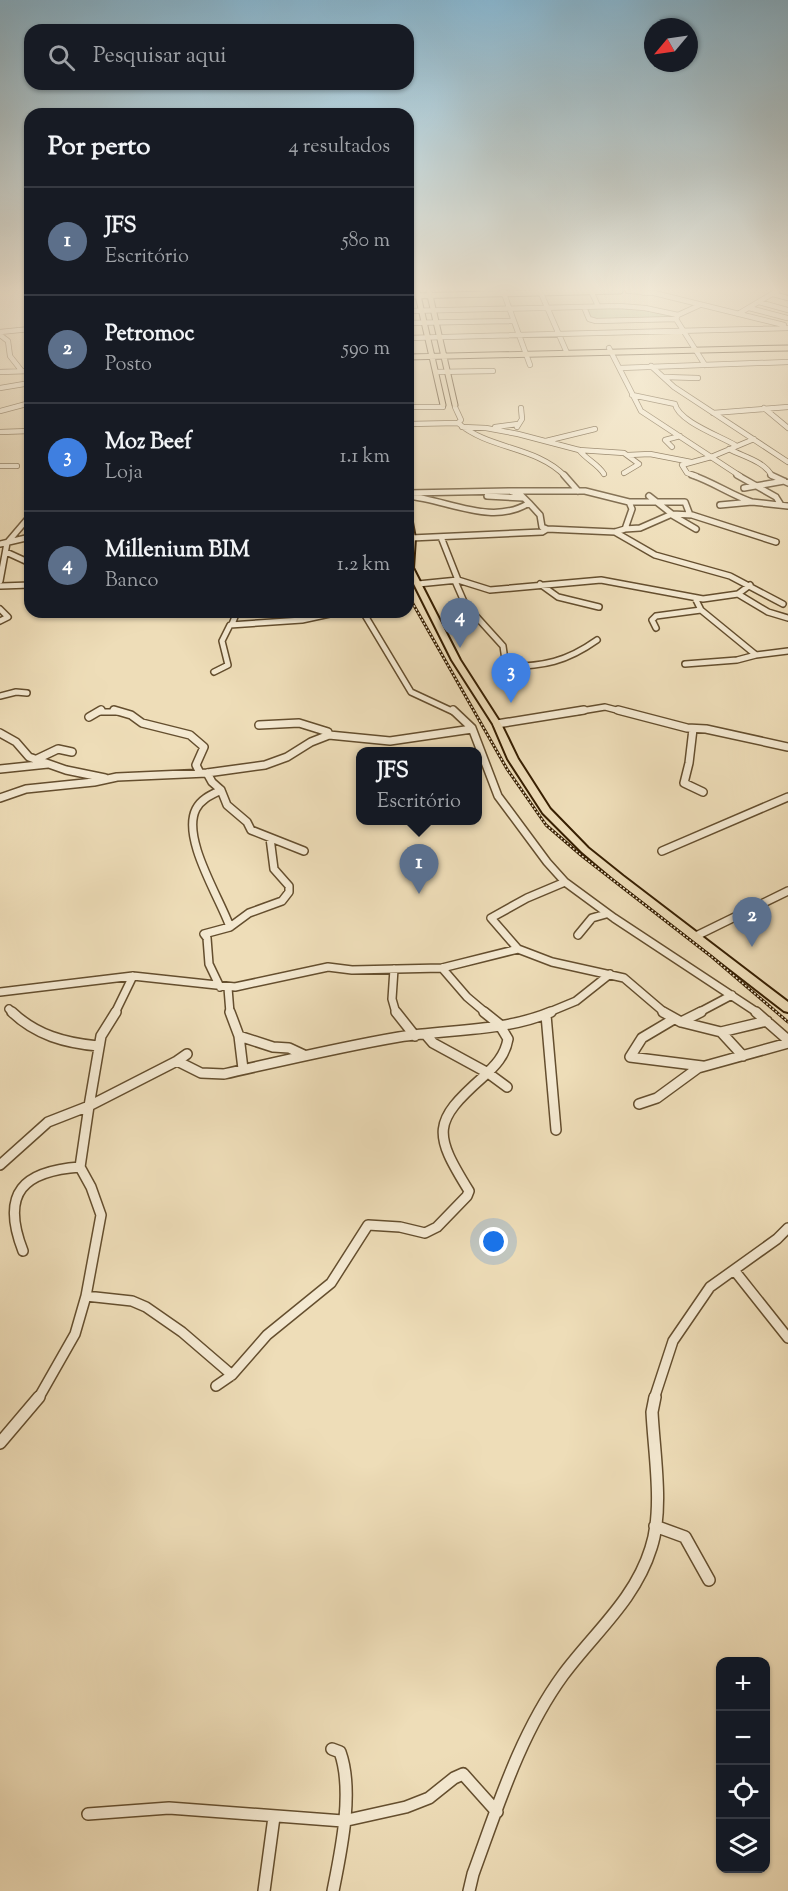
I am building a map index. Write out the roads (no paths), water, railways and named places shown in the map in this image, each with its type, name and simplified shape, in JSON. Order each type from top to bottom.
[{"type":"highway","points":[[414,576],[456,660],[497,724],[524,778],[546,811],[559,826],[619,878],[788,1008]]},
{"type":"main road","points":[[438,379],[443,406],[455,406],[451,379]]},
{"type":"main road","points":[[440,390],[453,389]]},
{"type":"street","points":[[625,379],[641,411],[776,497],[781,505]]},
{"type":"street","points":[[666,379],[713,413],[786,459]]},
{"type":"street","points":[[0,388],[24,385]]},
{"type":"street","points":[[632,395],[675,404],[676,409],[688,421],[711,431],[746,459],[755,460],[769,470],[772,476],[787,481]]},
{"type":"street","points":[[0,411],[24,405]]},
{"type":"street","points":[[414,406],[443,406]]},
{"type":"street","points":[[455,406],[461,420],[460,425]]},
{"type":"street","points":[[713,413],[788,407]]},
{"type":"street","points":[[518,434],[518,424],[522,418],[521,408]]},
{"type":"street","points":[[764,408],[788,428]]},
{"type":"street","points":[[414,424],[486,428],[579,450],[650,454],[692,462]]},
{"type":"street","points":[[486,428],[518,424]]},
{"type":"street","points":[[460,425],[481,440],[547,461],[578,490]]},
{"type":"street","points":[[544,441],[595,429]]},
{"type":"street","points":[[0,432],[24,431]]},
{"type":"street","points":[[672,447],[665,440],[680,436]]},
{"type":"street","points":[[752,502],[737,497],[711,481],[685,472],[682,465],[711,457],[754,439]]},
{"type":"street","points":[[579,450],[586,459],[600,467],[604,474]]},
{"type":"street","points":[[624,473],[639,464],[628,454]]},
{"type":"street","points":[[0,466],[17,466]]},
{"type":"street","points":[[744,488],[787,481]]},
{"type":"street","points":[[585,490],[594,484]]},
{"type":"street","points":[[414,494],[585,490],[629,502],[687,503],[690,515]]},
{"type":"street","points":[[509,491],[527,500],[540,515],[542,527],[547,529],[615,532],[640,528],[672,515],[690,515],[776,542]]},
{"type":"street","points":[[447,492],[527,500]]},
{"type":"street","points":[[414,495],[502,514],[519,511],[527,500]]},
{"type":"street","points":[[649,496],[672,515],[696,529]]},
{"type":"street","points":[[625,529],[632,509],[629,502]]},
{"type":"street","points":[[720,505],[752,502],[788,506]]},
{"type":"street","points":[[24,523],[8,542],[0,585],[24,585]]},
{"type":"street","points":[[414,538],[542,532],[547,529]]},
{"type":"street","points":[[615,532],[655,555],[722,574],[786,603]]},
{"type":"street","points":[[441,537],[465,604],[503,646],[506,667],[512,677]]},
{"type":"street","points":[[0,544],[24,538]]},
{"type":"street","points":[[6,552],[24,560]]},
{"type":"street","points":[[418,584],[456,580],[490,590],[540,584],[611,581],[695,598],[738,594],[750,585]]},
{"type":"street","points":[[540,584],[543,589],[569,601],[599,606]]},
{"type":"street","points":[[738,594],[768,612],[788,618]]},
{"type":"street","points":[[695,598],[700,610],[756,655]]},
{"type":"street","points":[[768,612],[786,603]]},
{"type":"street","points":[[0,609],[8,617],[0,621]]},
{"type":"street","points":[[656,628],[652,620],[656,616],[700,610]]},
{"type":"street","points":[[214,672],[228,665],[222,641],[224,632],[234,618]]},
{"type":"street","points":[[232,624],[311,618]]},
{"type":"street","points":[[367,618],[411,692],[450,708],[472,729],[479,747]]},
{"type":"street","points":[[506,667],[542,666],[576,655],[597,640]]},
{"type":"street","points":[[685,664],[737,660],[788,651]]},
{"type":"street","points":[[0,696],[16,692],[27,693]]},
{"type":"street","points":[[497,724],[605,707],[693,729],[706,729],[788,747]]},
{"type":"street","points":[[89,717],[102,710],[113,710],[131,715],[146,724],[190,735],[204,747],[196,765],[221,790],[227,805],[247,822],[251,830],[304,851]]},
{"type":"street","points":[[259,725],[299,723],[328,732],[328,735]]},
{"type":"street","points":[[0,798],[26,789],[107,779],[241,769],[279,761],[328,735],[390,741],[423,738],[472,729]]},
{"type":"street","points":[[693,729],[690,747],[691,766],[684,783],[703,792]]},
{"type":"street","points":[[0,733],[16,742],[29,757],[66,770],[89,773],[107,779]]},
{"type":"street","points":[[37,759],[58,749],[72,752]]},
{"type":"street","points":[[482,755],[498,796],[547,862],[565,882],[606,914],[732,994],[787,1038],[743,1056],[687,1074],[657,1098],[639,1104]]},
{"type":"street","points":[[0,769],[49,764]]},
{"type":"street","points":[[221,790],[209,794],[194,811],[192,830],[197,856],[219,898],[230,927]]},
{"type":"street","points":[[662,851],[788,797]]},
{"type":"street","points":[[243,1069],[239,1036],[230,1014],[224,988],[207,962],[204,951],[207,938],[204,934],[230,927],[249,913],[282,901],[288,895],[289,886],[274,869],[270,838]]},
{"type":"street","points":[[565,882],[491,918],[518,949],[552,962],[624,978],[678,1020],[721,1032],[767,1021]]},
{"type":"street","points":[[696,936],[788,891]]},
{"type":"street","points":[[578,934],[592,918],[606,914]]},
{"type":"street","points":[[0,992],[133,976],[224,988],[328,967],[352,970],[442,968],[518,949]]},
{"type":"street","points":[[216,1386],[232,1376],[256,1345],[331,1283],[368,1225],[400,1227],[425,1233],[437,1227],[467,1196],[469,1191],[447,1150],[442,1126],[444,1118],[456,1103],[500,1061],[507,1047],[507,1034],[499,1024],[467,997],[442,968]]},
{"type":"street","points":[[394,969],[392,987],[395,1015],[415,1036]]},
{"type":"street","points":[[177,1061],[194,1071],[225,1075],[305,1055],[546,1015],[588,994],[610,974]]},
{"type":"street","points":[[0,1443],[37,1400],[65,1356],[75,1334],[86,1296],[101,1215],[94,1194],[80,1167],[88,1106],[101,1036],[118,1009],[133,976]]},
{"type":"street","points":[[707,1066],[630,1057],[637,1042],[644,1036],[732,994]]},
{"type":"street","points":[[9,1009],[30,1028],[48,1037],[68,1043],[98,1046]]},
{"type":"street","points":[[546,1015],[556,1130]]},
{"type":"street","points":[[721,1032],[743,1056]]},
{"type":"street","points":[[239,1036],[273,1047],[289,1048],[305,1055]]},
{"type":"street","points":[[427,1036],[433,1043],[489,1073],[507,1087]]},
{"type":"street","points":[[0,1165],[48,1122],[88,1106],[187,1054]]},
{"type":"street","points":[[23,1251],[7,1222],[5,1208],[16,1188],[30,1177],[43,1172],[80,1167]]},
{"type":"street","points":[[469,1891],[473,1874],[516,1758],[535,1719],[563,1675],[628,1598],[652,1546],[657,1514],[652,1412],[657,1385],[673,1341],[710,1287],[777,1239],[788,1228]]},
{"type":"street","points":[[734,1270],[788,1338]]},
{"type":"street","points":[[86,1296],[132,1301],[146,1307],[154,1316],[182,1332],[232,1376]]},
{"type":"street","points":[[655,1526],[685,1537],[709,1580]]},
{"type":"street","points":[[332,1749],[340,1752],[344,1758],[343,1821],[333,1891]]},
{"type":"street","points":[[88,1814],[169,1808],[209,1809],[274,1817],[343,1821],[406,1807],[429,1798],[454,1778],[463,1774],[469,1778],[483,1801],[497,1812]]},
{"type":"street","points":[[264,1891],[274,1817]]},
{"type":"railway","points":[[414,606],[507,769],[546,825],[582,856],[712,957],[788,1022]]},
{"type":"place","name":"Millenium BIM","points":[[460,648]]},
{"type":"place","name":"Moz Beef","points":[[511,703]]},
{"type":"place","name":"JFS","points":[[419,894]]},
{"type":"place","name":"Petromoc","points":[[752,947]]}]
